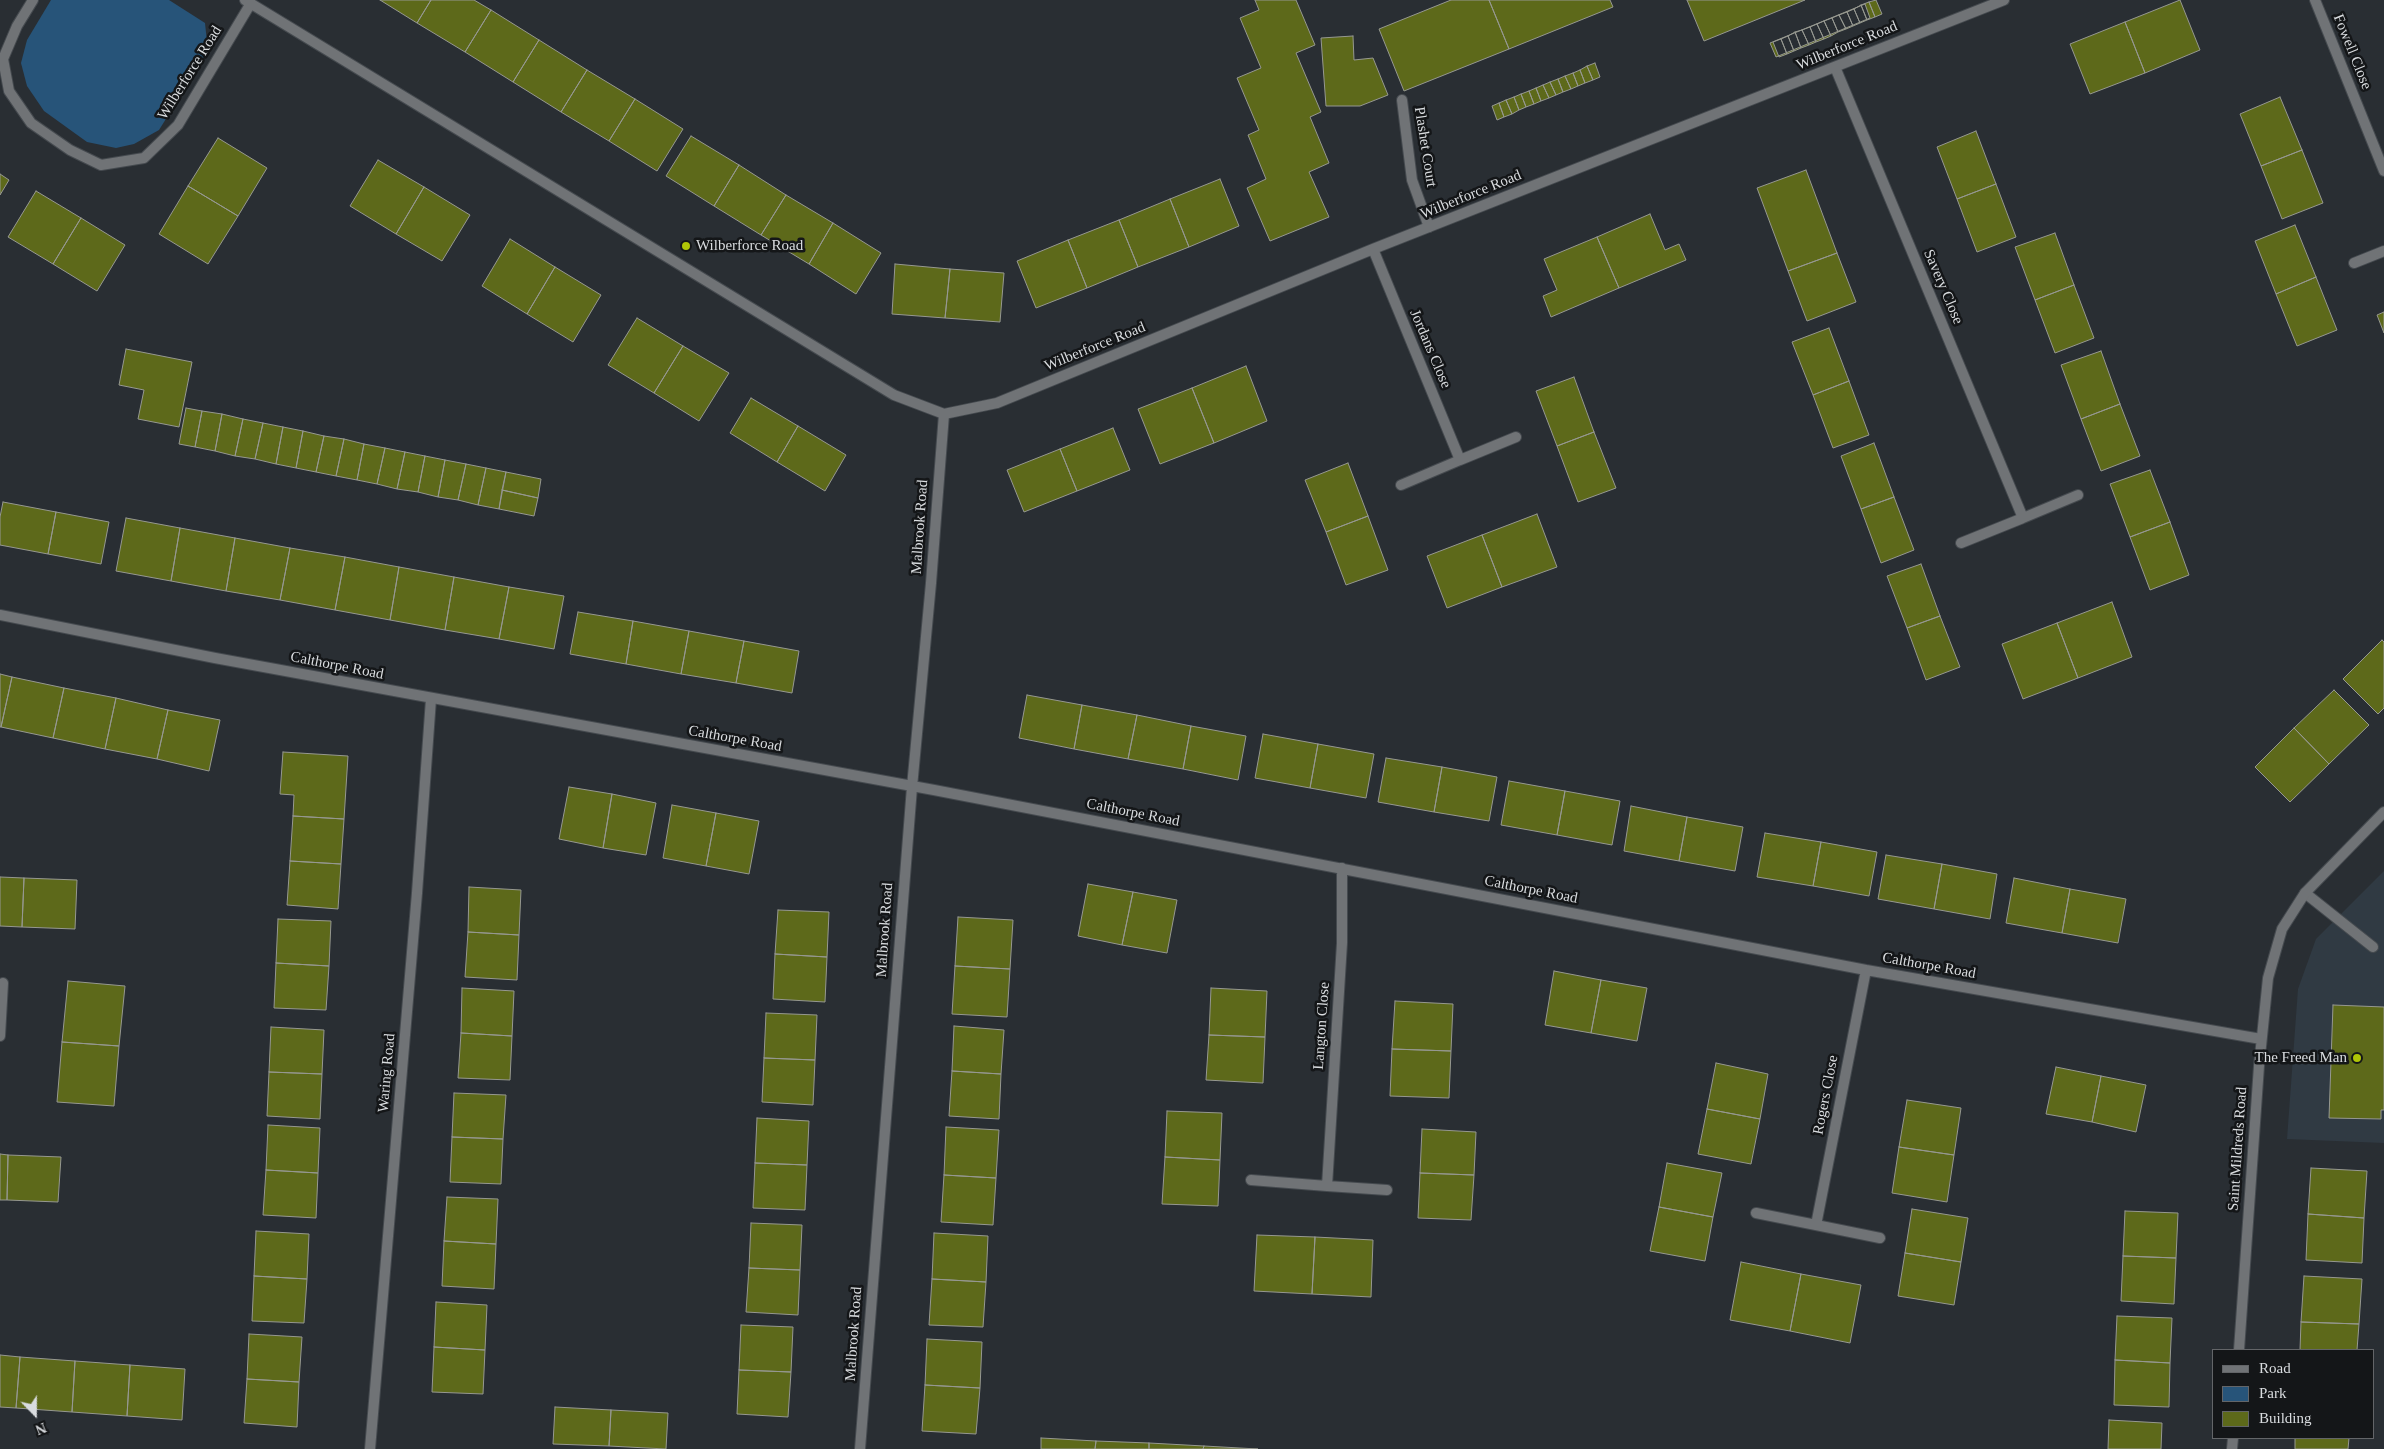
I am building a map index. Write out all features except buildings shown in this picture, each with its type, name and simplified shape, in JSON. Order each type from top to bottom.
[{"type":"street","name":"Wilberforce Road","points":[[33,0],[17,26],[3,59],[8,91],[30,123],[70,150],[101,164],[144,158],[178,125],[248,2],[894,395],[944,414],[997,403],[1373,249],[2004,0]]},
{"type":"street","name":"Fowell Close","points":[[2316,0],[2384,171]]},
{"type":"street","name":"Savery Close","points":[[1835,68],[2023,518]]},
{"type":"street","name":"Plashet Court","points":[[1402,100],[1412,180],[1429,228]]},
{"type":"street","name":"Jordans Close","points":[[1373,249],[1460,460]]},
{"type":"street","points":[[2354,264],[2384,251]]},
{"type":"street","name":"Malbrook Road","points":[[860,1449],[912,786],[931,583],[944,414]]},
{"type":"street","points":[[1401,485],[1516,437]]},
{"type":"street","points":[[1961,543],[2078,495]]},
{"type":"street","name":"Calthorpe Road","points":[[0,615],[431,699],[912,786],[1866,970],[2261,1039]]},
{"type":"street","name":"Waring Road","points":[[370,1449],[417,893],[431,699]]},
{"type":"street","name":"Saint Mildreds Road","points":[[2239,1349],[2261,1039],[2268,978],[2282,929],[2305,893],[2384,812]]},
{"type":"street","name":"Langton Close","points":[[1327,1186],[1342,943],[1342,868]]},
{"type":"street","points":[[2305,893],[2374,947]]},
{"type":"street","name":"Rogers Close","points":[[1816,1225],[1866,970]]},
{"type":"street","points":[[0,1036],[3,983]]},
{"type":"street","points":[[1251,1180],[1387,1190]]},
{"type":"street","points":[[1756,1213],[1880,1238]]},
{"type":"shaded area","points":[[2384,871],[2384,1143],[2287,1139],[2298,989],[2316,939]]},
{"type":"green space","points":[[51,0],[169,0],[205,23],[207,42],[205,56],[159,130],[134,144],[116,148],[87,142],[44,111],[27,86],[21,63],[27,40]]},
{"type":"place","name":"Wilberforce Road","points":[[686,246]]},
{"type":"place","name":"The Freed Man","points":[[2357,1058]]}]
